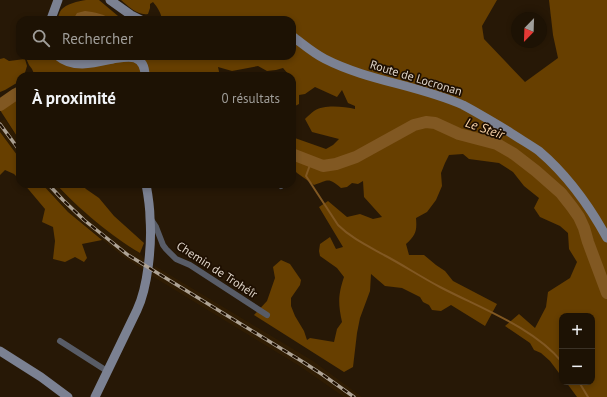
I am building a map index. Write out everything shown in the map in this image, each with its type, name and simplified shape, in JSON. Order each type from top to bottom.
[{"type":"street","points":[[50,0],[51,16]]},
{"type":"street","points":[[52,16],[58,0]]},
{"type":"street","points":[[110,0],[134,16]]},
{"type":"street","name":"Route de Locronan","points":[[296,39],[317,55],[338,65],[383,81],[451,100],[463,105],[532,146],[558,170],[574,189],[589,208],[607,238]]},
{"type":"street","points":[[64,60],[79,64],[108,60]]},
{"type":"street","points":[[139,60],[145,69],[145,72]]},
{"type":"street","points":[[95,397],[137,310],[142,296],[149,258],[151,233],[146,188]]},
{"type":"street","name":"Chemin de Trohéîr","points":[[150,218],[156,227],[163,245],[176,259],[194,268],[267,316]]},
{"type":"street","points":[[60,341],[107,371]]},
{"type":"street","points":[[0,350],[68,397]]},
{"type":"shaded area","points":[[99,0],[118,16],[58,16],[63,8],[79,1]]},
{"type":"shaded area","points":[[121,0],[497,0],[482,26],[484,39],[525,82],[558,58],[553,35],[549,0],[607,0],[607,397],[577,397],[568,385],[595,385],[595,313],[559,313],[559,373],[550,361],[541,353],[534,350],[530,343],[505,326],[519,314],[535,328],[546,307],[548,292],[570,278],[577,262],[569,249],[568,233],[560,226],[540,217],[534,208],[539,198],[524,186],[513,172],[499,163],[469,159],[463,154],[449,155],[441,173],[442,186],[436,200],[427,212],[416,218],[415,232],[406,244],[409,255],[424,255],[445,271],[453,281],[497,304],[485,326],[451,305],[441,311],[432,310],[420,297],[402,288],[385,286],[371,274],[370,291],[360,318],[357,333],[353,367],[344,372],[254,315],[267,301],[275,278],[273,267],[281,260],[290,264],[301,280],[300,285],[291,298],[291,306],[307,340],[310,338],[334,342],[337,329],[342,322],[339,299],[344,277],[337,268],[320,256],[319,251],[320,244],[330,237],[336,249],[343,247],[319,207],[328,201],[347,217],[360,214],[373,219],[382,217],[364,197],[363,181],[358,184],[352,183],[347,187],[341,188],[328,180],[314,185],[297,173],[296,138],[326,149],[339,139],[312,132],[305,119],[314,111],[324,107],[346,107],[355,109],[355,106],[348,103],[342,90],[337,97],[315,87],[305,94],[299,95],[299,104],[296,106],[296,72],[286,72],[283,68],[267,71],[258,66],[232,71],[218,67],[219,72],[33,72],[27,60],[296,60],[296,16],[161,16],[153,2],[150,4],[148,14],[141,14],[133,10]]},
{"type":"shaded area","points":[[85,11],[105,16],[75,16],[77,13]]},
{"type":"shaded area","points":[[4,58],[9,61],[25,60],[27,66],[25,72],[16,72],[16,83],[0,92],[0,59]]},
{"type":"shaded area","points":[[16,99],[16,135],[0,110],[0,107]]},
{"type":"shaded area","points":[[5,119],[16,135],[16,154],[0,132],[0,121]]},
{"type":"shaded area","points":[[0,132],[16,154],[16,176],[5,170],[0,175]]},
{"type":"shaded area","points":[[27,188],[46,188],[68,212],[102,240],[82,244],[87,258],[84,262],[75,257],[65,262],[53,259],[55,241],[53,227],[42,222],[45,209]]},
{"type":"shaded area","points":[[46,188],[60,188],[66,195],[131,248],[140,253],[144,259],[144,270],[125,258],[68,212]]},
{"type":"shaded area","points":[[60,188],[85,188],[99,198],[114,216],[144,243],[140,253],[118,239],[75,203]]},
{"type":"shaded area","points":[[155,266],[313,361],[362,397],[344,397],[301,367],[152,276]]},
{"type":"waterway","name":"Le Steir","points":[[0,105],[16,94]]},
{"type":"waterway","name":"Le Steir","points":[[296,156],[323,166],[336,164],[356,157],[414,125],[426,122],[435,123],[459,134],[497,144],[514,154],[536,171],[561,193],[572,207],[584,228],[607,293]]},
{"type":"waterway","name":"Le Steir","points":[[311,162],[306,176],[338,225],[348,234],[433,283],[521,328],[536,338],[559,359]]},
{"type":"waterway","name":"Le Steir","points":[[581,385],[588,397]]},
{"type":"railway","points":[[0,124],[16,146]]},
{"type":"railway","points":[[52,188],[84,220],[128,255],[303,362],[354,397]]}]
